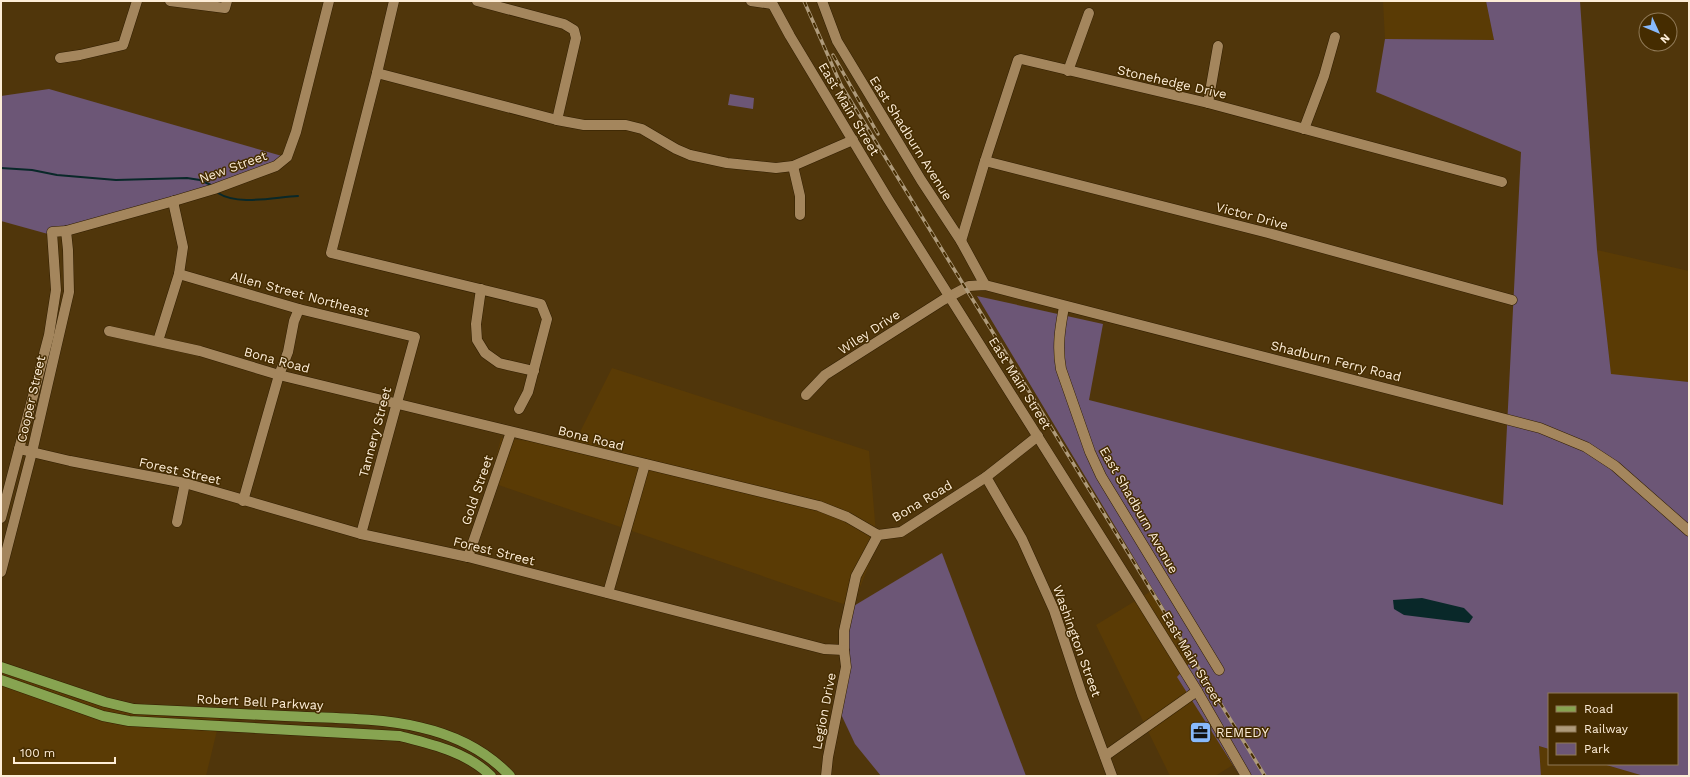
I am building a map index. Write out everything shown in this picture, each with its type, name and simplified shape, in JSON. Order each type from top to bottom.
[{"type":"main road","name":"Robert Bell Parkway","points":[[1,667],[105,702],[134,709],[402,722],[455,738],[475,748],[497,763],[510,776]]},
{"type":"main road","name":"Robert Bell Parkway","points":[[1,680],[103,716],[129,722],[400,736],[433,744],[467,759],[491,776]]},
{"type":"street","points":[[60,58],[80,55],[123,44],[137,1]]},
{"type":"street","points":[[170,1],[226,4]]},
{"type":"street","name":"New Street","points":[[52,232],[66,231],[174,201],[214,189],[276,166],[286,156],[296,132],[329,1]]},
{"type":"street","points":[[394,1],[331,253],[541,304],[547,319],[528,392],[518,409]]},
{"type":"street","points":[[477,1],[564,24],[574,30],[576,38],[557,120]]},
{"type":"street","points":[[751,1],[771,3]]},
{"type":"street","name":"East Shadburn Avenue","points":[[822,1],[837,41],[921,180],[961,241],[985,285]]},
{"type":"street","name":"East Main Street","points":[[771,3],[888,199],[1197,691],[1246,776]]},
{"type":"street","points":[[1068,71],[1089,13]]},
{"type":"street","points":[[1304,129],[1324,76],[1335,37]]},
{"type":"street","points":[[1208,104],[1218,46]]},
{"type":"street","name":"Stonehedge Drive","points":[[961,241],[1018,60],[1021,59],[1208,104],[1502,182]]},
{"type":"street","points":[[377,73],[557,120],[584,125],[626,125],[642,129],[676,149],[690,155],[721,162],[776,168],[793,166],[853,140]]},
{"type":"street","points":[[807,159],[847,131]]},
{"type":"street","name":"Victor Drive","points":[[985,161],[1268,233],[1512,300]]},
{"type":"street","points":[[793,166],[800,196],[800,215]]},
{"type":"street","points":[[158,341],[179,274],[183,247],[174,201]]},
{"type":"street","name":"Cooper Street","points":[[1,572],[32,452],[69,292],[66,231]]},
{"type":"street","name":"Cooper Street","points":[[1,518],[49,335],[56,290],[52,232]]},
{"type":"street","name":"Allen Street Northeast","points":[[179,274],[299,309],[415,337]]},
{"type":"street","name":"Shadburn Ferry Road","points":[[950,296],[969,286],[985,285],[1064,307],[1352,378],[1540,428],[1586,446],[1615,466],[1689,531]]},
{"type":"street","points":[[481,289],[476,324],[477,340],[485,353],[499,363],[534,371]]},
{"type":"street","name":"Wiley Drive","points":[[806,395],[825,375],[950,296]]},
{"type":"street","name":"East Shadburn Avenue","points":[[1064,307],[1058,344],[1061,369],[1090,452],[1101,476],[1219,670]]},
{"type":"street","points":[[243,500],[279,375],[288,352],[294,321],[299,309]]},
{"type":"street","name":"Bona Road","points":[[109,331],[200,351],[279,375],[819,506],[847,517],[878,535],[901,532],[986,477],[1038,436]]},
{"type":"street","name":"Tannery Street","points":[[361,534],[415,337]]},
{"type":"street","name":"Gold Street","points":[[468,557],[511,432]]},
{"type":"street","name":"Forest Street","points":[[19,449],[185,484],[361,534],[468,557],[824,649],[844,650]]},
{"type":"street","points":[[608,593],[644,464]]},
{"type":"street","name":"Washington Street","points":[[986,477],[1022,539],[1054,610],[1082,695],[1112,776]]},
{"type":"street","points":[[177,522],[185,484]]},
{"type":"street","points":[[844,650],[844,630],[856,576],[878,535]]},
{"type":"street","name":"Legion Drive","points":[[826,776],[828,757],[846,668],[844,650]]},
{"type":"street","points":[[1105,756],[1197,691]]},
{"type":"shaded area","points":[[1383,1],[1486,1],[1494,40],[1385,39]]},
{"type":"shaded area","points":[[1597,250],[1689,271],[1689,382],[1611,375]]},
{"type":"shaded area","points":[[612,368],[869,451],[877,545],[852,607],[490,482],[501,438],[573,446]]},
{"type":"shaded area","points":[[1153,590],[1194,659],[1178,677],[1233,765],[1215,776],[1170,776],[1096,625]]},
{"type":"shaded area","points":[[1,671],[80,700],[170,717],[220,718],[206,776],[1,776]]},
{"type":"shaded area","points":[[1539,746],[1548,749],[1548,765],[1606,765],[1644,776],[1541,776]]},
{"type":"green space","points":[[1486,1],[1580,1],[1597,250],[1611,374],[1689,382],[1689,776],[1644,776],[1606,765],[1678,765],[1678,693],[1548,693],[1548,749],[1539,746],[1541,776],[1240,776],[1177,677],[1194,658],[977,296],[1103,324],[1089,400],[1503,505],[1521,152],[1376,92],[1385,39],[1494,40]]},
{"type":"green space","points":[[49,89],[282,156],[269,170],[48,234],[1,221],[1,96]]},
{"type":"green space","points":[[730,94],[754,98],[753,109],[728,105]]},
{"type":"green space","points":[[942,553],[1026,776],[881,776],[855,744],[839,710],[852,607]]},
{"type":"water","points":[[1422,598],[1464,608],[1473,617],[1469,623],[1404,615],[1394,609],[1393,600]]},
{"type":"waterway","points":[[1,168],[32,170],[57,175],[116,180],[187,178],[200,180],[211,185]]},
{"type":"waterway","points":[[218,193],[226,197],[246,200],[298,196]]},
{"type":"railway","points":[[804,1],[841,85],[1265,776]]},
{"type":"railway","points":[[833,55],[878,134]]},
{"type":"place","name":"REMEDY","points":[[1201,732]]}]
